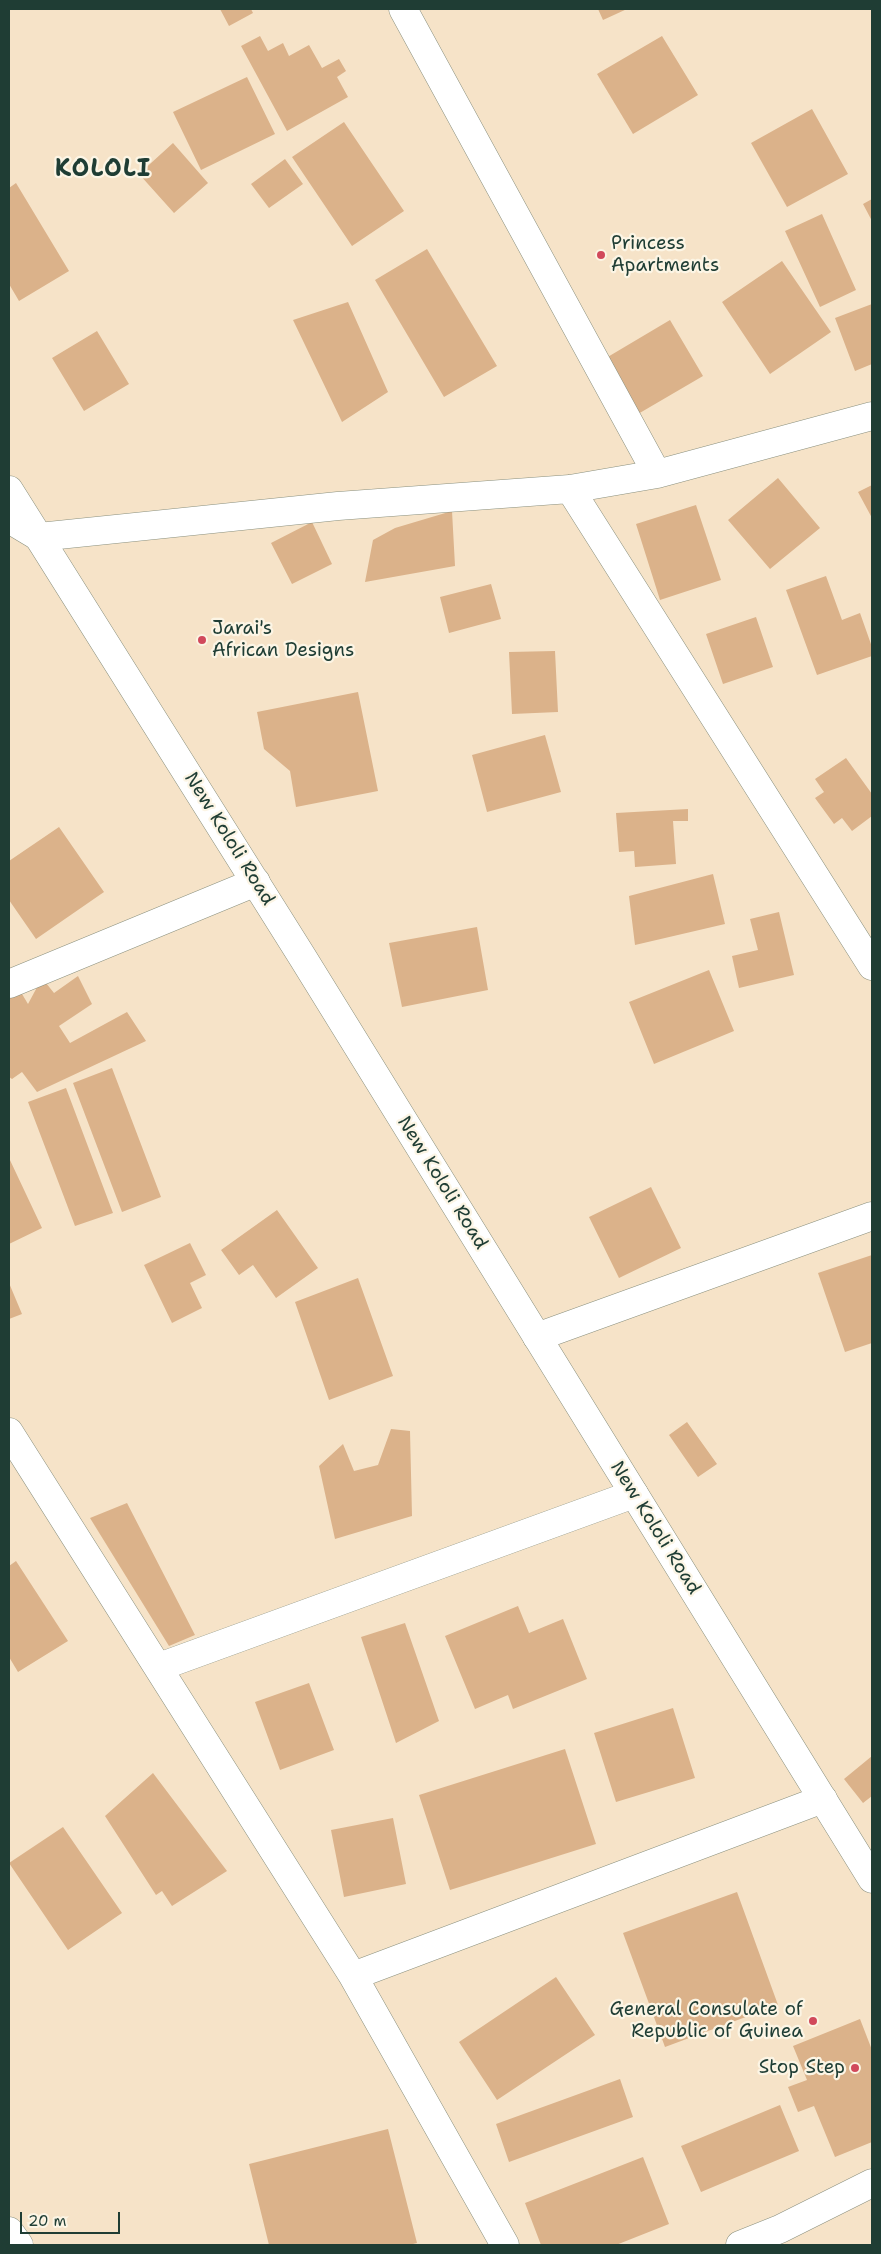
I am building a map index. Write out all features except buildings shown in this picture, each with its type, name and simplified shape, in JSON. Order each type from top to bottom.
[{"type":"street","points":[[403,9],[657,474]]},
{"type":"street","points":[[9,518],[40,537],[338,506],[570,489],[657,474],[872,416]]},
{"type":"street","points":[[570,489],[872,966]]},
{"type":"street","name":"New Kololi Road","points":[[9,490],[256,882],[872,1878]]},
{"type":"street","points":[[9,984],[256,882]]},
{"type":"street","points":[[537,1337],[872,1216]]},
{"type":"street","points":[[9,1432],[353,1976],[505,2245]]},
{"type":"street","points":[[159,1668],[634,1494]]},
{"type":"street","points":[[353,1976],[823,1799]]},
{"type":"street","points":[[740,2245],[780,2229],[872,2183]]},
{"type":"street","points":[[9,2231],[19,2245]]},
{"type":"place","name":"Princess Apartments","points":[[601,255]]},
{"type":"place","name":"Jarai's African Designs","points":[[202,640]]},
{"type":"place","name":"General Consulate of Republic of Guinea","points":[[813,2021]]},
{"type":"place","name":"Stop Step","points":[[855,2068]]},
{"type":"district","name":"KOLOLI","points":[[103,170]]}]
